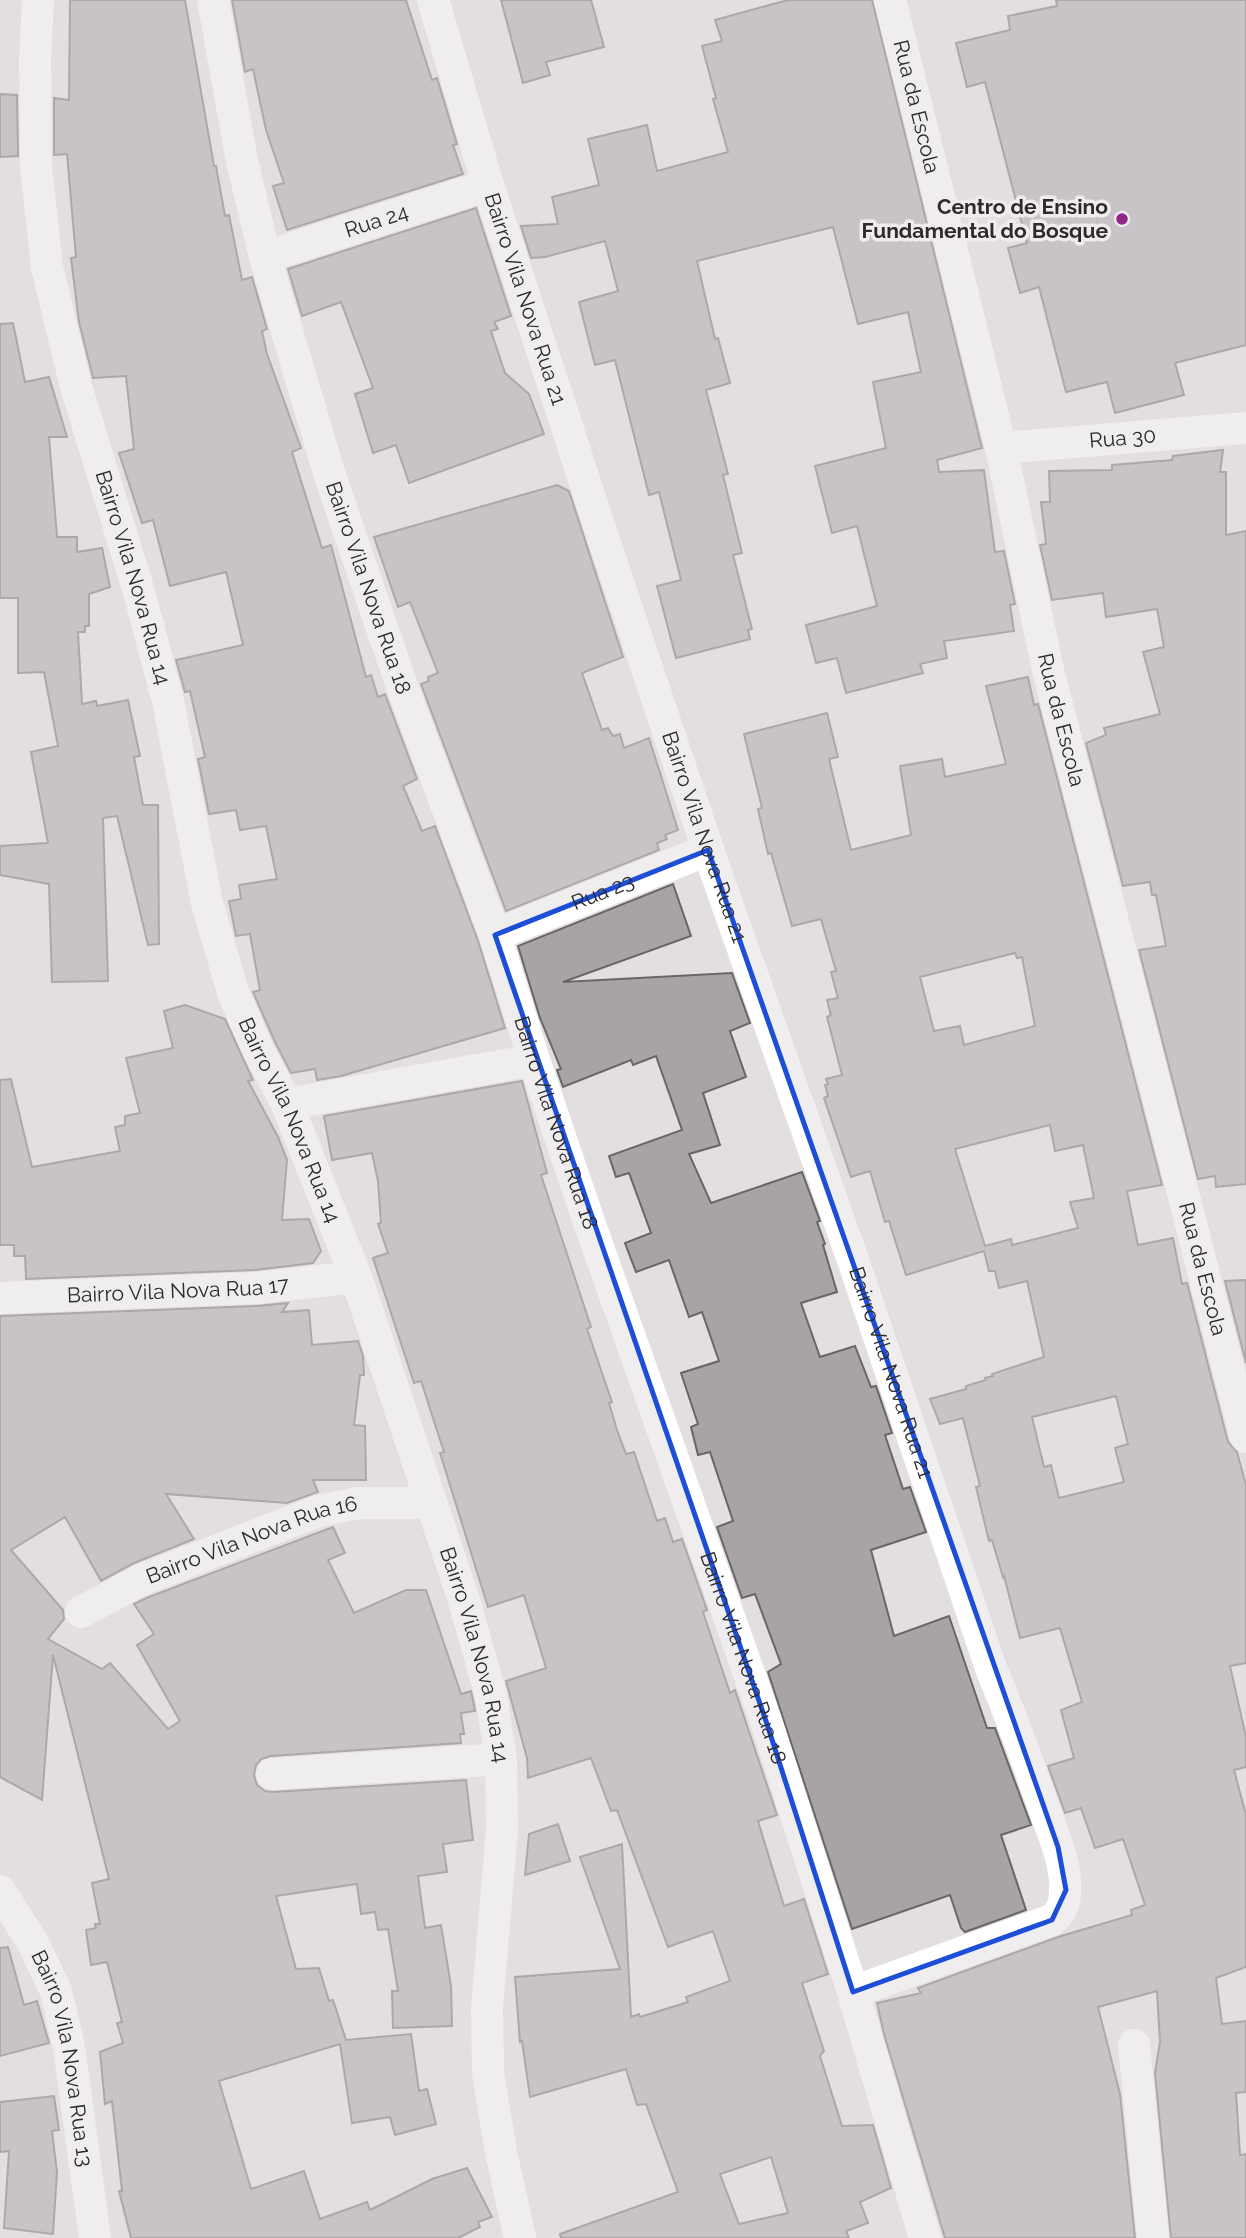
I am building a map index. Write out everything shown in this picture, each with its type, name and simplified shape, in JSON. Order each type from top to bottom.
[{"type":"street","name":"Bairro Vila Nova Rua 14","points":[[38,0],[35,59],[36,167],[47,267],[75,383],[139,592],[168,701],[207,903],[233,992],[258,1050],[287,1104],[356,1277],[466,1607],[491,1696],[501,1759],[502,1830],[487,2008],[488,2073],[501,2152],[520,2238]]},
{"type":"street","name":"Bairro Vila Nova Rua 18","points":[[213,0],[242,161],[265,257],[330,475],[403,689],[495,935],[534,1060],[767,1724],[853,1992],[925,2238]]},
{"type":"street","name":"Bairro Vila Nova Rua 21","points":[[433,0],[488,185],[708,850],[854,1263],[992,1671],[1018,1734],[1058,1847],[1065,1876],[1064,1903],[1059,1914],[1052,1920],[1037,1928],[853,1992]]},
{"type":"street","name":"Rua da Escola","points":[[890,0],[1001,448],[1048,670],[1236,1362],[1246,1437]]},
{"type":"street","name":"Rua 24","points":[[265,257],[488,185]]},
{"type":"street","name":"Rua 30","points":[[1001,448],[1246,428]]},
{"type":"street","name":"Rua 23","points":[[495,935],[708,850]]},
{"type":"street","points":[[287,1104],[534,1060]]},
{"type":"street","name":"Bairro Vila Nova Rua 17","points":[[0,1298],[256,1287],[356,1277]]},
{"type":"street","name":"Bairro Vila Nova Rua 16","points":[[81,1612],[141,1580],[225,1545],[318,1511],[358,1503],[430,1503]]},
{"type":"street","points":[[272,1774],[501,1759]]},
{"type":"street","name":"Bairro Vila Nova Rua 13","points":[[0,1891],[33,1944],[56,1991],[69,2047],[95,2238]]},
{"type":"street","points":[[1134,2045],[1153,2238]]},
{"type":"highlighted area","points":[[708,850],[1058,1847],[1066,1890],[1052,1920],[853,1992],[767,1724],[495,935]]},
{"type":"building","points":[[70,0],[185,0],[225,216],[229,215],[242,280],[252,277],[267,329],[262,331],[267,354],[301,448],[292,452],[322,548],[331,545],[366,677],[371,675],[378,697],[385,694],[417,779],[403,786],[422,831],[435,826],[478,941],[505,1028],[341,1076],[317,1080],[315,1069],[291,1073],[253,992],[260,990],[250,934],[236,936],[229,901],[241,899],[239,885],[277,879],[266,826],[240,830],[236,810],[209,814],[198,759],[205,757],[190,691],[185,692],[176,660],[243,645],[226,572],[170,586],[153,520],[142,523],[119,453],[134,449],[126,376],[93,378],[79,322],[71,258],[76,257],[67,154],[54,155],[54,98],[69,100]]},
{"type":"building","points":[[232,0],[406,0],[432,80],[437,78],[463,174],[287,230],[273,186],[284,183],[266,130],[253,69],[245,72]]},
{"type":"building","points":[[501,0],[591,0],[604,47],[546,62],[550,75],[523,83]]},
{"type":"building","points":[[788,0],[872,0],[982,448],[937,460],[939,472],[984,470],[995,552],[1004,551],[1015,604],[1010,605],[1014,631],[944,641],[947,658],[920,664],[923,673],[846,693],[837,658],[816,663],[806,625],[877,606],[857,526],[832,533],[815,466],[886,448],[873,382],[921,372],[908,312],[858,324],[833,227],[697,261],[715,339],[718,338],[730,383],[706,390],[728,474],[723,475],[742,553],[733,555],[752,629],[748,630],[750,639],[676,658],[657,586],[681,580],[659,492],[649,495],[615,360],[595,365],[579,302],[618,291],[605,241],[545,257],[531,258],[521,226],[558,224],[552,197],[599,185],[588,139],[647,125],[657,171],[728,152],[702,46],[722,41],[715,20]]},
{"type":"building","name":"Centro de Ensino Fundamental do Bosque","points":[[1056,0],[1246,0],[1246,345],[1175,363],[1184,395],[1115,413],[1107,382],[1066,392],[1039,287],[1020,293],[1008,248],[1027,243],[985,82],[967,87],[956,43],[1010,30],[1008,16],[1057,6]]},
{"type":"building","points":[[0,94],[17,95],[18,156],[0,157]]},
{"type":"building","points":[[476,208],[511,316],[494,322],[498,329],[491,331],[505,373],[529,394],[544,434],[409,483],[396,445],[373,453],[355,394],[373,388],[341,302],[302,316],[288,269]]},
{"type":"building","points":[[13,323],[25,382],[49,377],[67,437],[49,437],[57,537],[77,537],[77,552],[102,548],[110,587],[89,594],[89,626],[85,626],[85,632],[78,632],[82,704],[96,701],[97,706],[128,700],[140,756],[134,757],[143,805],[158,805],[159,944],[148,945],[117,816],[103,818],[108,981],[52,982],[49,884],[0,875],[0,846],[48,843],[31,752],[58,746],[44,672],[18,673],[18,598],[0,598],[0,324]]},
{"type":"building","points":[[1223,450],[1220,472],[1226,472],[1226,535],[1246,531],[1246,1184],[1216,1187],[1215,1176],[1198,1179],[1139,950],[1166,946],[1156,895],[1152,895],[1150,882],[1123,886],[1086,743],[1106,735],[1104,728],[1160,714],[1143,652],[1164,647],[1157,609],[1106,617],[1103,593],[1052,600],[1040,545],[1046,544],[1041,502],[1050,502],[1049,471],[1112,470],[1112,465],[1172,460],[1173,456]]},
{"type":"building","points":[[557,485],[569,491],[623,657],[582,673],[602,730],[608,728],[613,736],[620,734],[624,748],[649,738],[678,830],[665,835],[667,839],[657,843],[659,850],[506,911],[421,684],[438,673],[410,602],[398,607],[374,537]]},
{"type":"building","points":[[1028,677],[1034,705],[1038,704],[1162,1185],[1127,1191],[1138,1245],[1173,1238],[1182,1284],[1187,1283],[1228,1442],[1237,1452],[1246,1485],[1246,1663],[1230,1666],[1246,1737],[1246,1767],[1234,1770],[1246,1815],[1246,1967],[1216,1978],[1222,2024],[1246,2021],[1246,2092],[1236,2093],[1240,2155],[1246,2154],[1246,2238],[1171,2238],[1155,2073],[1160,2042],[1157,1991],[1098,2007],[1120,2094],[1135,2238],[945,2238],[877,2003],[921,1993],[918,1988],[1061,1936],[1132,1915],[1131,1910],[1145,1905],[1123,1839],[1095,1848],[1081,1808],[1065,1813],[1048,1766],[1074,1758],[1061,1710],[1082,1702],[1060,1628],[1020,1638],[1004,1576],[992,1540],[989,1541],[976,1487],[980,1486],[963,1418],[940,1424],[930,1399],[966,1389],[966,1386],[986,1380],[985,1378],[993,1376],[992,1374],[1044,1357],[1027,1281],[999,1288],[995,1271],[989,1271],[984,1251],[906,1275],[889,1221],[885,1222],[870,1171],[851,1177],[824,1098],[828,1096],[826,1079],[842,1075],[827,1017],[831,1015],[827,1000],[838,998],[831,972],[836,971],[821,919],[792,926],[771,853],[768,854],[758,809],[762,808],[744,734],[827,713],[838,757],[829,759],[851,850],[911,835],[900,766],[942,759],[945,777],[1006,764],[986,686]],"holes":[[[1015,953],[1017,958],[1022,957],[1035,1026],[964,1045],[960,1026],[934,1031],[920,977]],[[1050,1125],[1055,1151],[1083,1145],[1094,1198],[1070,1202],[1078,1228],[1012,1245],[1011,1239],[985,1246],[955,1149]],[[1116,1396],[1128,1444],[1115,1448],[1124,1482],[1059,1498],[1051,1465],[1044,1467],[1032,1417]]]},
{"type":"building","points":[[673,884],[691,936],[563,982],[732,973],[750,1023],[730,1031],[746,1077],[703,1093],[720,1145],[689,1154],[711,1203],[802,1172],[820,1221],[817,1222],[837,1292],[801,1303],[820,1357],[855,1346],[871,1387],[876,1386],[892,1433],[885,1435],[903,1489],[910,1487],[926,1532],[871,1550],[894,1636],[949,1616],[987,1728],[995,1728],[1031,1825],[1001,1835],[1026,1910],[965,1932],[961,1928],[950,1895],[852,1929],[768,1672],[781,1664],[755,1594],[742,1598],[717,1527],[733,1521],[710,1452],[698,1455],[691,1427],[698,1424],[681,1373],[719,1361],[702,1312],[689,1317],[669,1260],[636,1272],[625,1243],[651,1233],[629,1173],[616,1177],[609,1156],[682,1130],[656,1056],[633,1065],[631,1060],[563,1087],[557,1070],[561,1069],[540,1018],[518,946]]},
{"type":"building","points":[[185,1005],[225,1019],[253,1080],[248,1081],[278,1137],[287,1160],[282,1220],[309,1219],[321,1251],[313,1263],[255,1270],[26,1279],[25,1256],[14,1256],[14,1245],[0,1245],[0,1080],[11,1079],[32,1167],[120,1151],[115,1127],[125,1125],[125,1116],[140,1113],[126,1058],[173,1048],[164,1011]]},
{"type":"building","points":[[522,1081],[547,1173],[541,1175],[591,1327],[587,1329],[612,1402],[609,1403],[617,1430],[626,1454],[634,1452],[657,1521],[665,1518],[673,1542],[682,1539],[707,1610],[703,1612],[730,1693],[735,1690],[777,1815],[758,1821],[784,1906],[804,1899],[828,1974],[802,1983],[824,2051],[820,2056],[842,2126],[873,2125],[891,2188],[860,2202],[868,2223],[846,2231],[849,2238],[561,2238],[560,2234],[678,2192],[646,2104],[637,2105],[626,2069],[530,2097],[522,2041],[520,2042],[515,1977],[620,1969],[580,1857],[622,1844],[631,2017],[639,2014],[640,2017],[688,2002],[686,1997],[730,1981],[713,1931],[668,1947],[617,1810],[611,1811],[591,1758],[528,1778],[527,1758],[506,1681],[546,1668],[524,1595],[488,1607],[440,1453],[444,1452],[421,1381],[414,1383],[373,1258],[388,1253],[378,1224],[381,1223],[378,1181],[372,1153],[332,1160],[324,1116]],"holes":[[[771,2157],[788,2213],[739,2224],[720,2174]]]},
{"type":"building","points":[[1246,1280],[1246,1363],[1225,1281]]},
{"type":"building","points":[[288,1303],[282,1312],[309,1310],[312,1345],[358,1341],[363,1356],[364,1375],[360,1375],[354,1425],[365,1426],[366,1480],[313,1480],[318,1492],[287,1503],[166,1494],[194,1539],[134,1563],[101,1581],[65,1517],[11,1550],[63,1610],[64,1619],[48,1639],[102,1669],[110,1663],[168,1729],[180,1721],[137,1645],[154,1634],[134,1604],[333,1527],[345,1553],[328,1560],[354,1613],[406,1590],[426,1590],[461,1694],[471,1691],[475,1711],[461,1713],[464,1734],[460,1734],[461,1743],[271,1756],[261,1759],[256,1765],[254,1775],[257,1785],[265,1791],[273,1792],[466,1780],[473,1840],[443,1844],[447,1872],[418,1876],[425,1928],[441,1925],[451,1986],[452,2026],[393,2028],[392,1991],[398,1991],[388,1929],[378,1930],[375,1912],[361,1914],[357,1884],[276,1896],[296,1969],[319,1968],[329,2001],[333,2000],[346,2040],[411,2034],[419,2091],[427,2089],[436,2124],[395,2135],[390,2117],[352,2123],[340,2044],[219,2081],[251,2189],[304,2171],[320,2219],[367,2202],[370,2210],[432,2179],[467,2168],[492,2217],[478,2222],[480,2227],[458,2238],[131,2238],[119,2191],[122,2191],[112,2101],[105,2104],[100,2052],[123,2043],[117,2023],[122,2022],[107,1962],[91,1965],[86,1930],[96,1928],[95,1924],[100,1924],[92,1883],[109,1879],[53,1655],[42,1800],[0,1777],[0,1316]]},
{"type":"building","points":[[558,1824],[570,1861],[525,1875],[529,1834]]},
{"type":"building","points":[[8,1947],[24,2005],[37,2001],[49,2043],[0,2056],[0,1948]]},
{"type":"building","points":[[54,2096],[59,2130],[52,2131],[57,2172],[53,2234],[4,2228],[9,2151],[0,2152],[0,2102]]},
{"type":"place","name":"Centro de Ensino Fundamental do Bosque","points":[[1122,219]]}]
